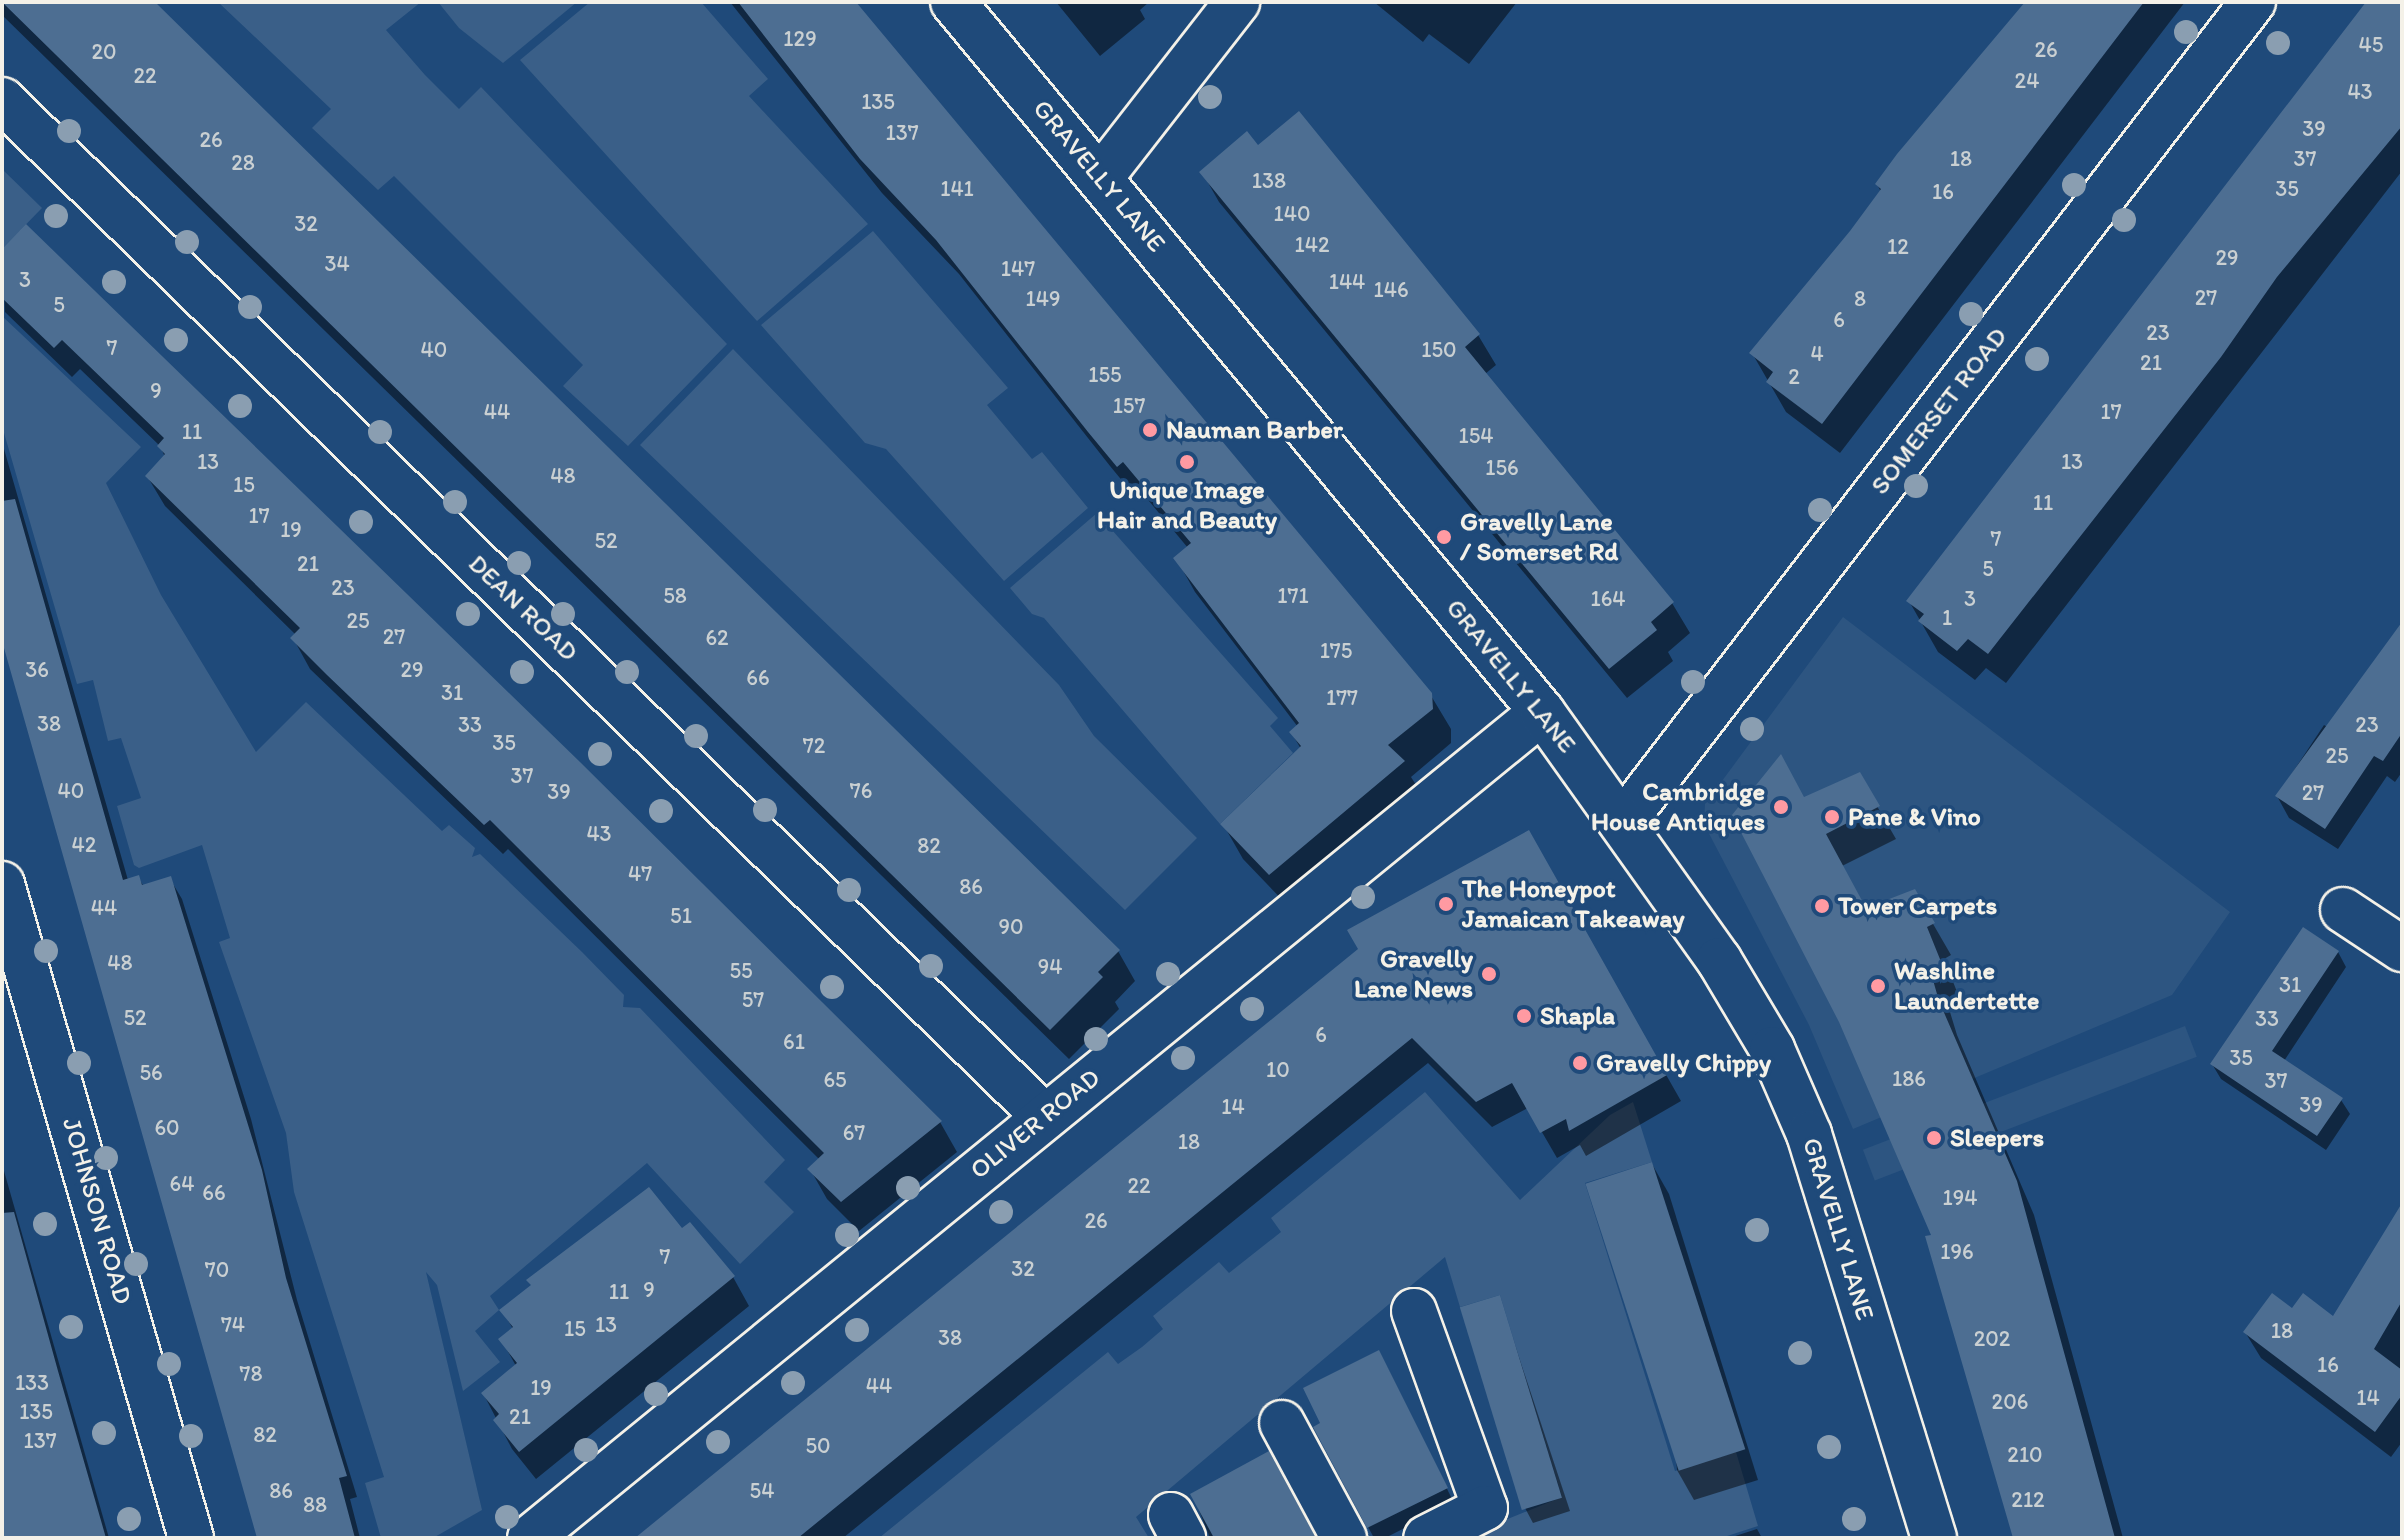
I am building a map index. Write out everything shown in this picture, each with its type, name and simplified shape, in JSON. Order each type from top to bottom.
[{"type":"street","name":"GRAVELLY LANE","points":[[953,2],[1542,712],[1624,821],[1719,960],[1791,1091],[1809,1134],[1934,1538]]},
{"type":"street","points":[[1101,177],[1237,2]]},
{"type":"street","name":"SOMERSET ROAD","points":[[1624,821],[2253,2]]},
{"type":"street","name":"DEAN ROAD","points":[[2,100],[1044,1116]]},
{"type":"street","name":"OLIVER ROAD","points":[[530,1538],[1542,712]]},
{"type":"street","name":"JOHNSON ROAD","points":[[2,884],[191,1538]]},
{"type":"street","points":[[2343,910],[2397,935]]},
{"type":"street","points":[[1414,1311],[1485,1508],[1426,1538]]},
{"type":"street","points":[[1282,1423],[1344,1538]]},
{"type":"shaded area","points":[[218,2],[421,2],[386,30],[425,75],[459,109],[481,87],[727,344],[628,446],[563,386],[583,365],[394,176],[378,190],[312,128],[331,109]]},
{"type":"shaded area","points":[[438,2],[577,2],[503,63],[459,28]]},
{"type":"shaded area","points":[[590,2],[701,2],[768,79],[749,96],[868,224],[757,321],[520,60]]},
{"type":"shaded area","points":[[2,169],[42,208],[2,249]]},
{"type":"shaded area","points":[[873,231],[1008,388],[987,405],[1032,459],[1042,452],[1088,508],[1004,581],[886,449],[865,443],[761,325]]},
{"type":"shaded area","points":[[2,316],[141,447],[106,483],[161,595],[256,752],[306,702],[442,831],[449,825],[475,848],[472,857],[480,854],[582,952],[624,995],[623,1007],[640,1008],[785,1160],[764,1182],[794,1212],[740,1264],[647,1163],[490,1296],[499,1310],[475,1331],[500,1362],[463,1391],[437,1285],[426,1272],[482,1510],[433,1538],[381,1538],[365,1483],[384,1477],[294,1192],[286,1133],[219,942],[230,938],[202,845],[139,868],[134,865],[117,806],[141,798],[121,738],[108,741],[93,680],[77,684],[2,426]]},
{"type":"shaded area","points":[[733,349],[1059,685],[1094,736],[1197,838],[1125,910],[640,445]]},
{"type":"shaded area","points":[[1097,513],[1278,718],[1270,726],[1293,753],[1220,824],[1044,618],[1032,614],[1010,588]]},
{"type":"shaded area","points":[[1843,617],[2230,912],[2172,995],[1853,1129],[1809,1025],[1704,824],[1705,804]]},
{"type":"shaded area","points":[[2185,1026],[2197,1057],[1875,1180],[1863,1150]]},
{"type":"shaded area","points":[[1425,1092],[1520,1200],[1610,1115],[1633,1102],[1652,1162],[1585,1183],[1675,1471],[1736,1452],[1758,1526],[1721,1538],[1461,1538],[1562,1497],[1500,1295],[1460,1307],[1445,1257],[1136,1517],[1149,1538],[879,1538],[1108,1352],[1118,1364],[1142,1347],[1163,1329],[1153,1316],[1219,1262],[1229,1273],[1281,1232],[1271,1218]]},
{"type":"building","points":[[2,2],[155,2],[1120,950],[1098,972],[1103,977],[1050,1030]]},
{"type":"building","points":[[738,2],[856,2],[1432,693],[1433,709],[1388,745],[1405,761],[1269,875],[1220,824],[1301,746],[1289,732],[1299,723],[1173,558],[1191,543],[1123,462],[1117,467],[936,240],[860,159]]},
{"type":"building","points":[[2025,2],[2144,2],[1822,424],[1766,382],[1773,372],[1749,353],[1850,231],[1881,189],[1875,184],[1897,154]]},
{"type":"building","points":[[2366,2],[2402,2],[2402,126],[2277,277],[2221,357],[1988,654],[1968,639],[1957,651],[1918,621],[1924,614],[1906,601]]},
{"type":"building","points":[[1299,111],[1480,334],[1465,347],[1674,602],[1651,622],[1657,630],[1609,669],[1199,172],[1247,131],[1258,145]]},
{"type":"building","points":[[26,224],[580,762],[942,1121],[841,1202],[807,1169],[824,1153],[490,820],[484,825],[327,675],[290,638],[300,628],[145,476],[165,454],[157,446],[164,438],[62,340],[54,348],[2,298],[2,249]]},
{"type":"building","points":[[15,499],[123,880],[139,875],[142,885],[171,876],[262,1170],[286,1278],[347,1476],[339,1478],[355,1538],[257,1538],[2,641],[2,501]]},
{"type":"building","points":[[2402,622],[2402,733],[2383,761],[2374,756],[2325,829],[2275,796]]},
{"type":"building","points":[[1781,754],[1804,797],[1860,772],[1880,806],[1826,834],[1866,908],[1915,889],[1935,923],[1927,927],[1946,974],[1933,980],[1939,1001],[2017,1181],[2115,1538],[2013,1538],[1925,1236],[1931,1235],[1839,1022],[1732,815]]},
{"type":"building","points":[[1529,830],[1667,1075],[1569,1131],[1566,1119],[1540,1133],[1512,1083],[1476,1102],[1412,1038],[798,1538],[635,1538],[1358,949],[1347,930]]},
{"type":"building","points":[[2303,927],[2339,951],[2272,1051],[2343,1098],[2317,1136],[2210,1064]]},
{"type":"building","points":[[1652,1162],[1745,1449],[1679,1471],[1585,1184]]},
{"type":"building","points":[[649,1187],[682,1228],[690,1222],[735,1276],[519,1452],[493,1420],[499,1414],[481,1393],[517,1363],[498,1339],[513,1327],[499,1310],[531,1285],[526,1280]]},
{"type":"building","points":[[2402,1203],[2402,1301],[2374,1349],[2402,1370],[2402,1395],[2375,1432],[2243,1332],[2272,1293],[2292,1308],[2303,1293],[2333,1316]]},
{"type":"building","points":[[14,1212],[106,1538],[2,1538],[2,1213]]},
{"type":"building","points":[[1500,1295],[1562,1498],[1522,1510],[1460,1307]]},
{"type":"building","points":[[1379,1350],[1448,1488],[1367,1528],[1313,1427],[1320,1423],[1303,1388]]},
{"type":"building","points":[[1269,1451],[1316,1538],[1214,1538],[1190,1494]]},
{"type":"place","name":"Nauman Barber","points":[[1150,430]]},
{"type":"place","name":"Unique Image Hair and Beauty","points":[[1187,462]]},
{"type":"place","name":"Gravelly Lane / Somerset Rd","points":[[1444,537]]},
{"type":"place","name":"Cambridge House Antiques","points":[[1781,807]]},
{"type":"place","name":"Pane & Vino","points":[[1832,817]]},
{"type":"place","name":"The Honeypot Jamaican Takeaway","points":[[1446,904]]},
{"type":"place","name":"Tower Carpets","points":[[1822,906]]},
{"type":"place","name":"Gravelly Lane News","points":[[1489,974]]},
{"type":"place","name":"Washline Laundertette","points":[[1878,986]]},
{"type":"place","name":"Shapla","points":[[1524,1016]]},
{"type":"place","name":"Gravelly Chippy","points":[[1580,1063]]},
{"type":"place","name":"Sleepers","points":[[1934,1138]]}]
